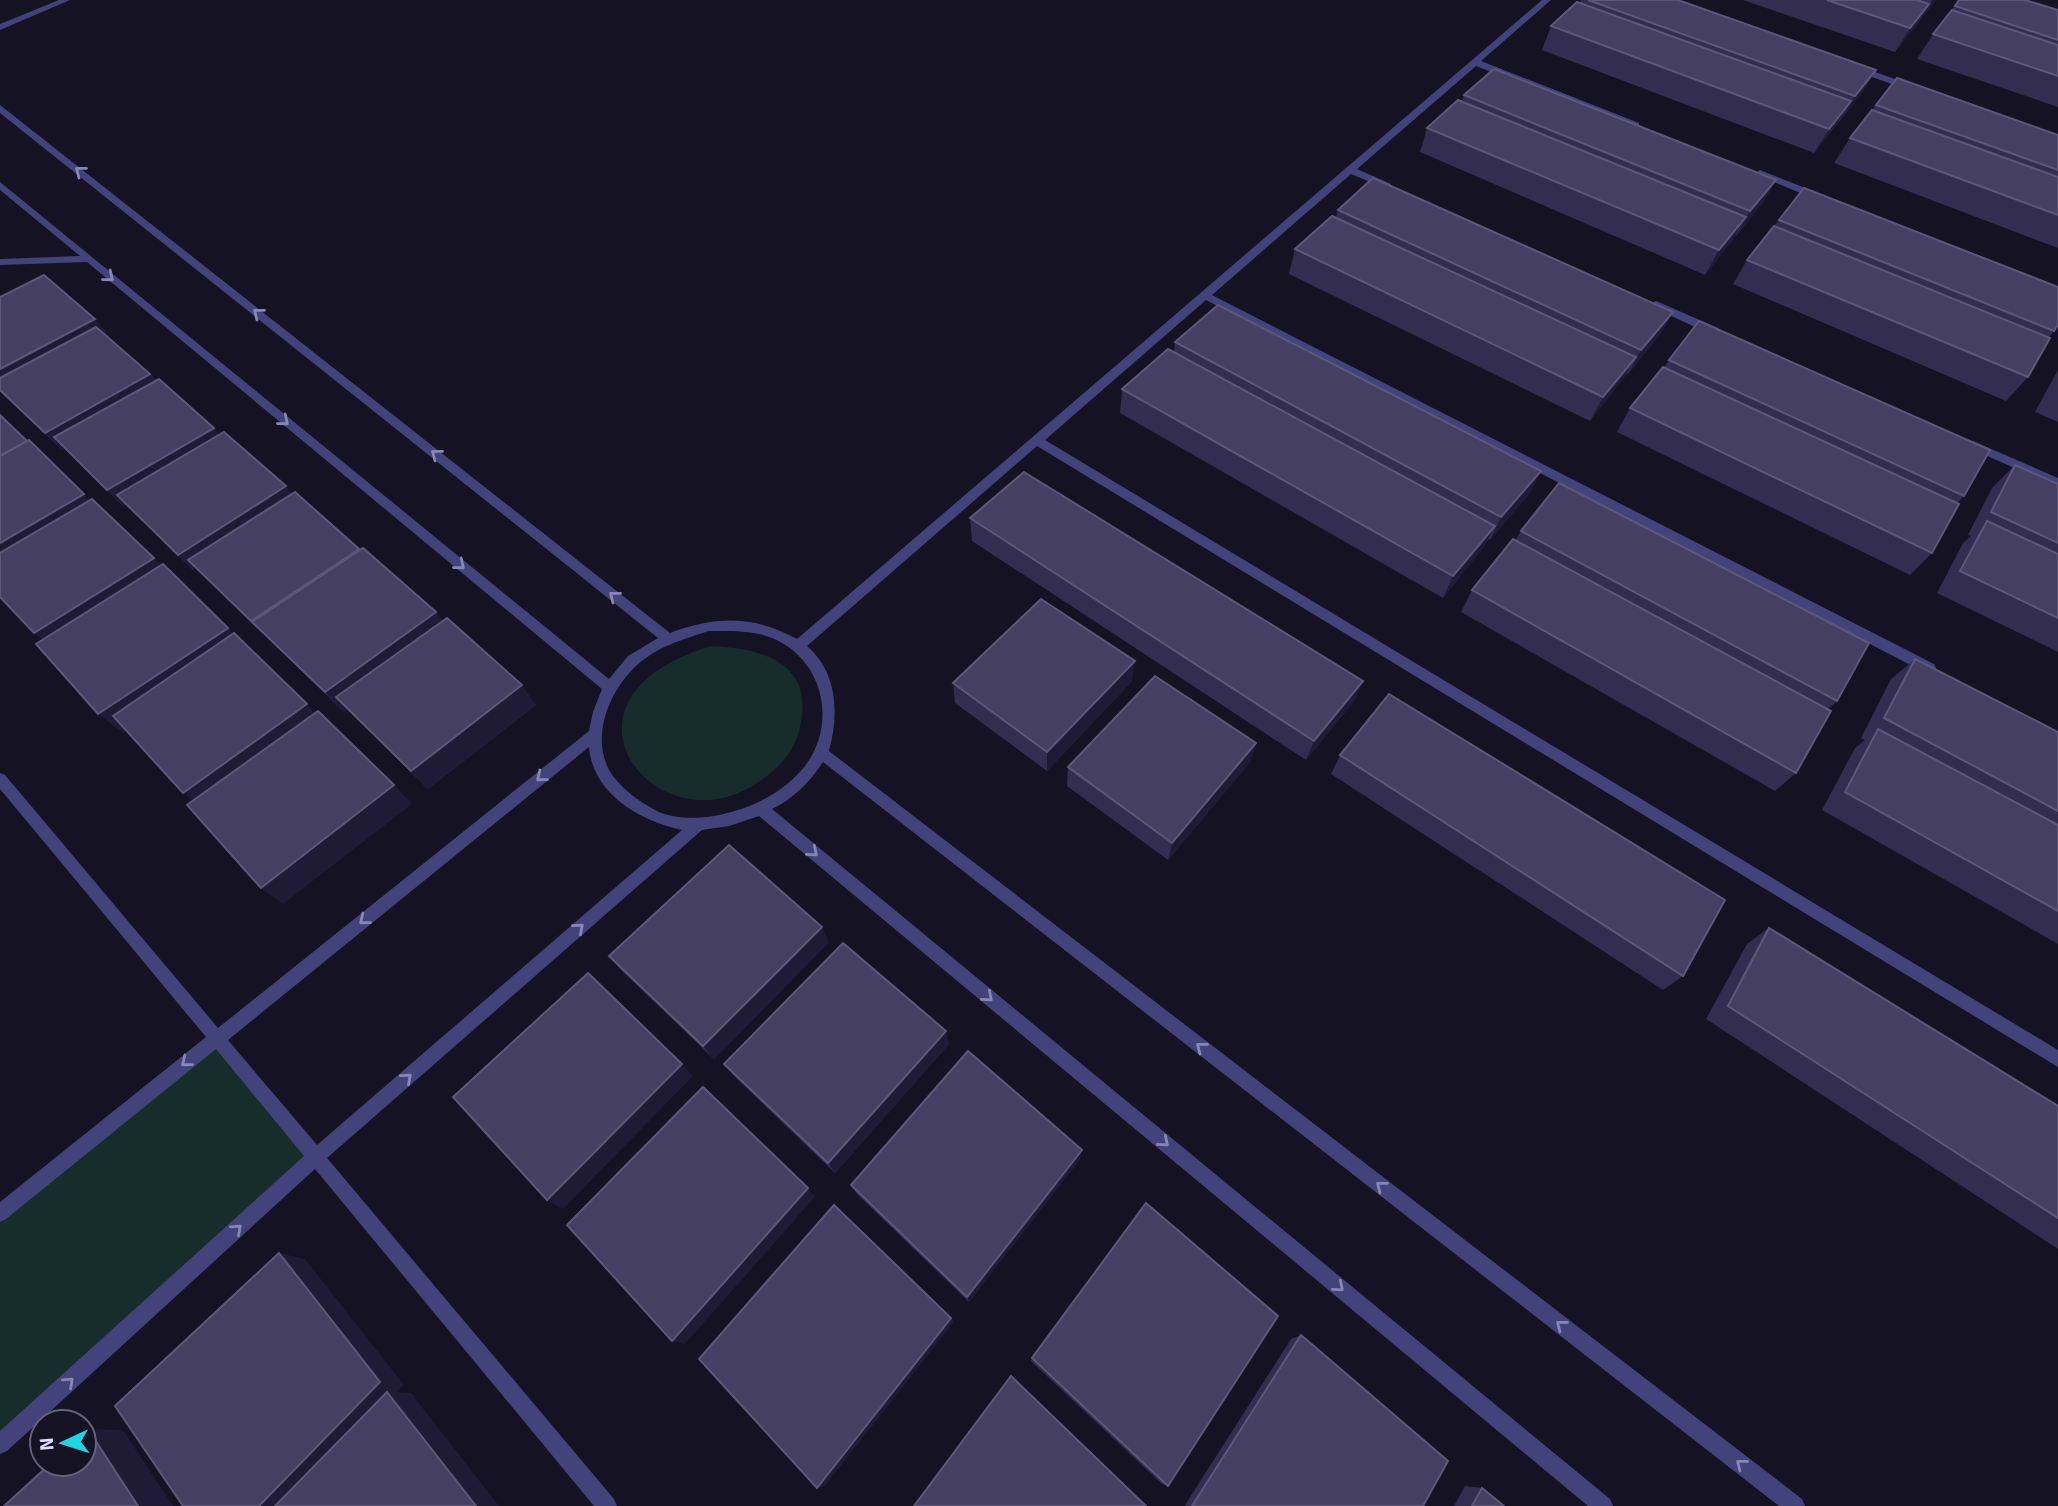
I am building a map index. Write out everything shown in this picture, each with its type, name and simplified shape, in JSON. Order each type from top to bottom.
[{"type":"street","points":[[0,27],[66,0]]},
{"type":"street","points":[[798,646],[1547,0]]},
{"type":"street","points":[[1475,62],[1644,128]]},
{"type":"street","points":[[1848,65],[1927,93]]},
{"type":"street","points":[[0,108],[667,638]]},
{"type":"street","points":[[1747,169],[1825,199]]},
{"type":"street","points":[[1350,170],[1401,192]]},
{"type":"street","points":[[0,185],[609,687]]},
{"type":"street","points":[[0,262],[87,258]]},
{"type":"street","points":[[1204,295],[1947,677]]},
{"type":"street","points":[[1641,298],[1729,337]]},
{"type":"street","points":[[1957,438],[2058,483]]},
{"type":"street","points":[[1036,440],[2058,1059]]},
{"type":"street","points":[[709,626],[753,627],[775,633],[798,646],[820,669],[831,708],[821,753],[792,788],[761,809],[722,822],[699,824],[660,819],[614,791],[598,763],[594,735],[599,709],[609,687],[633,660],[667,638],[709,626]]},
{"type":"street","points":[[0,1213],[594,735]]},
{"type":"street","points":[[821,753],[1796,1506]]},
{"type":"street","points":[[0,779],[607,1506]]},
{"type":"street","points":[[761,809],[1603,1506]]},
{"type":"street","points":[[0,1444],[316,1157],[699,824]]},
{"type":"green space","points":[[711,646],[750,651],[782,664],[793,676],[800,690],[803,708],[799,731],[793,747],[783,761],[757,783],[719,799],[683,798],[652,784],[630,760],[622,731],[630,699],[658,670]]},
{"type":"green space","points":[[217,1038],[316,1157],[40,1408],[28,1408],[28,1419],[0,1444],[0,1213]]},
{"type":"building","points":[[1588,0],[1678,0],[1876,70],[1855,96]]},
{"type":"building","points":[[1827,0],[1917,0],[1929,4],[1910,28]]},
{"type":"building","points":[[1959,0],[2025,0],[2058,10],[2058,40],[1955,6]]},
{"type":"building","points":[[1577,2],[1851,101],[1829,129],[1551,26]]},
{"type":"building","points":[[1952,10],[2058,45],[2058,76],[1933,34]]},
{"type":"building","points":[[1494,69],[1776,180],[1750,211],[1464,95]]},
{"type":"building","points":[[1897,78],[2058,135],[2058,170],[1876,105]]},
{"type":"building","points":[[1458,100],[1746,217],[1719,250],[1427,128]]},
{"type":"building","points":[[1872,110],[2058,177],[2058,215],[1850,138]]},
{"type":"building","points":[[1373,178],[1673,312],[1641,350],[1338,210]]},
{"type":"building","points":[[1804,188],[2058,287],[2058,325],[2054,331],[1779,220]]},
{"type":"building","points":[[1332,216],[1636,357],[1603,397],[1295,249]]},
{"type":"building","points":[[1774,226],[2050,338],[2028,377],[1747,260]]},
{"type":"building","points":[[44,275],[95,319],[0,369],[0,297]]},
{"type":"building","points":[[1218,305],[1541,471],[1501,517],[1175,342]]},
{"type":"building","points":[[1699,321],[1990,450],[1964,496],[1669,360]]},
{"type":"building","points":[[96,327],[150,374],[45,433],[0,390],[0,378]]},
{"type":"building","points":[[1168,349],[1495,526],[1453,576],[1122,389]]},
{"type":"building","points":[[1663,367],[1959,504],[1932,553],[1630,408]]},
{"type":"building","points":[[159,379],[214,428],[107,490],[54,437]]},
{"type":"building","points":[[0,415],[27,441],[0,456]]},
{"type":"building","points":[[224,432],[286,486],[178,555],[117,495]]},
{"type":"building","points":[[29,440],[84,494],[0,543],[0,456]]},
{"type":"building","points":[[2015,465],[2058,484],[2058,543],[1991,512]]},
{"type":"building","points":[[1024,472],[1363,681],[1314,741],[970,518]]},
{"type":"building","points":[[1559,483],[1869,643],[1837,701],[1521,531]]},
{"type":"building","points":[[295,492],[359,549],[251,621],[188,560]]},
{"type":"building","points":[[92,499],[154,558],[34,633],[0,597],[0,553]]},
{"type":"building","points":[[1987,521],[2058,554],[2058,618],[1960,571]]},
{"type":"building","points":[[1513,539],[1831,711],[1796,773],[1472,590]]},
{"type":"building","points":[[363,548],[436,612],[325,692],[252,622]]},
{"type":"building","points":[[163,564],[228,628],[98,714],[36,644]]},
{"type":"building","points":[[1041,599],[1135,661],[1047,752],[953,683]]},
{"type":"building","points":[[447,618],[522,685],[411,771],[336,697]]},
{"type":"building","points":[[234,633],[307,704],[183,793],[113,716]]},
{"type":"building","points":[[1915,659],[2058,732],[2058,811],[1884,718]]},
{"type":"building","points":[[1155,676],[1256,743],[1172,843],[1068,767]]},
{"type":"building","points":[[1389,694],[1725,900],[1683,976],[1340,755]]},
{"type":"building","points":[[318,711],[394,785],[261,888],[187,805]]},
{"type":"building","points":[[1878,729],[2058,825],[2058,911],[1845,792]]},
{"type":"building","points":[[729,845],[822,927],[703,1046],[609,956]]},
{"type":"building","points":[[1769,928],[2058,1106],[2058,1218],[1728,1006]]},
{"type":"building","points":[[843,943],[946,1031],[828,1163],[724,1064]]},
{"type":"building","points":[[588,973],[682,1064],[547,1200],[453,1097]]},
{"type":"building","points":[[968,1051],[1082,1150],[967,1297],[851,1185]]},
{"type":"building","points":[[703,1087],[808,1188],[672,1341],[567,1225]]},
{"type":"building","points":[[1146,1203],[1278,1316],[1168,1486],[1032,1358]]},
{"type":"building","points":[[834,1205],[951,1318],[817,1488],[699,1359]]},
{"type":"building","points":[[279,1253],[380,1382],[259,1506],[183,1506],[115,1406]]},
{"type":"building","points":[[1301,1335],[1448,1461],[1423,1506],[1192,1506]]},
{"type":"building","points":[[1011,1376],[1146,1506],[914,1506]]},
{"type":"building","points":[[387,1392],[476,1506],[275,1506]]},
{"type":"building","points":[[98,1444],[138,1506],[4,1506],[35,1478],[98,1478]]},
{"type":"building","points":[[1482,1488],[1504,1506],[1472,1506]]}]
